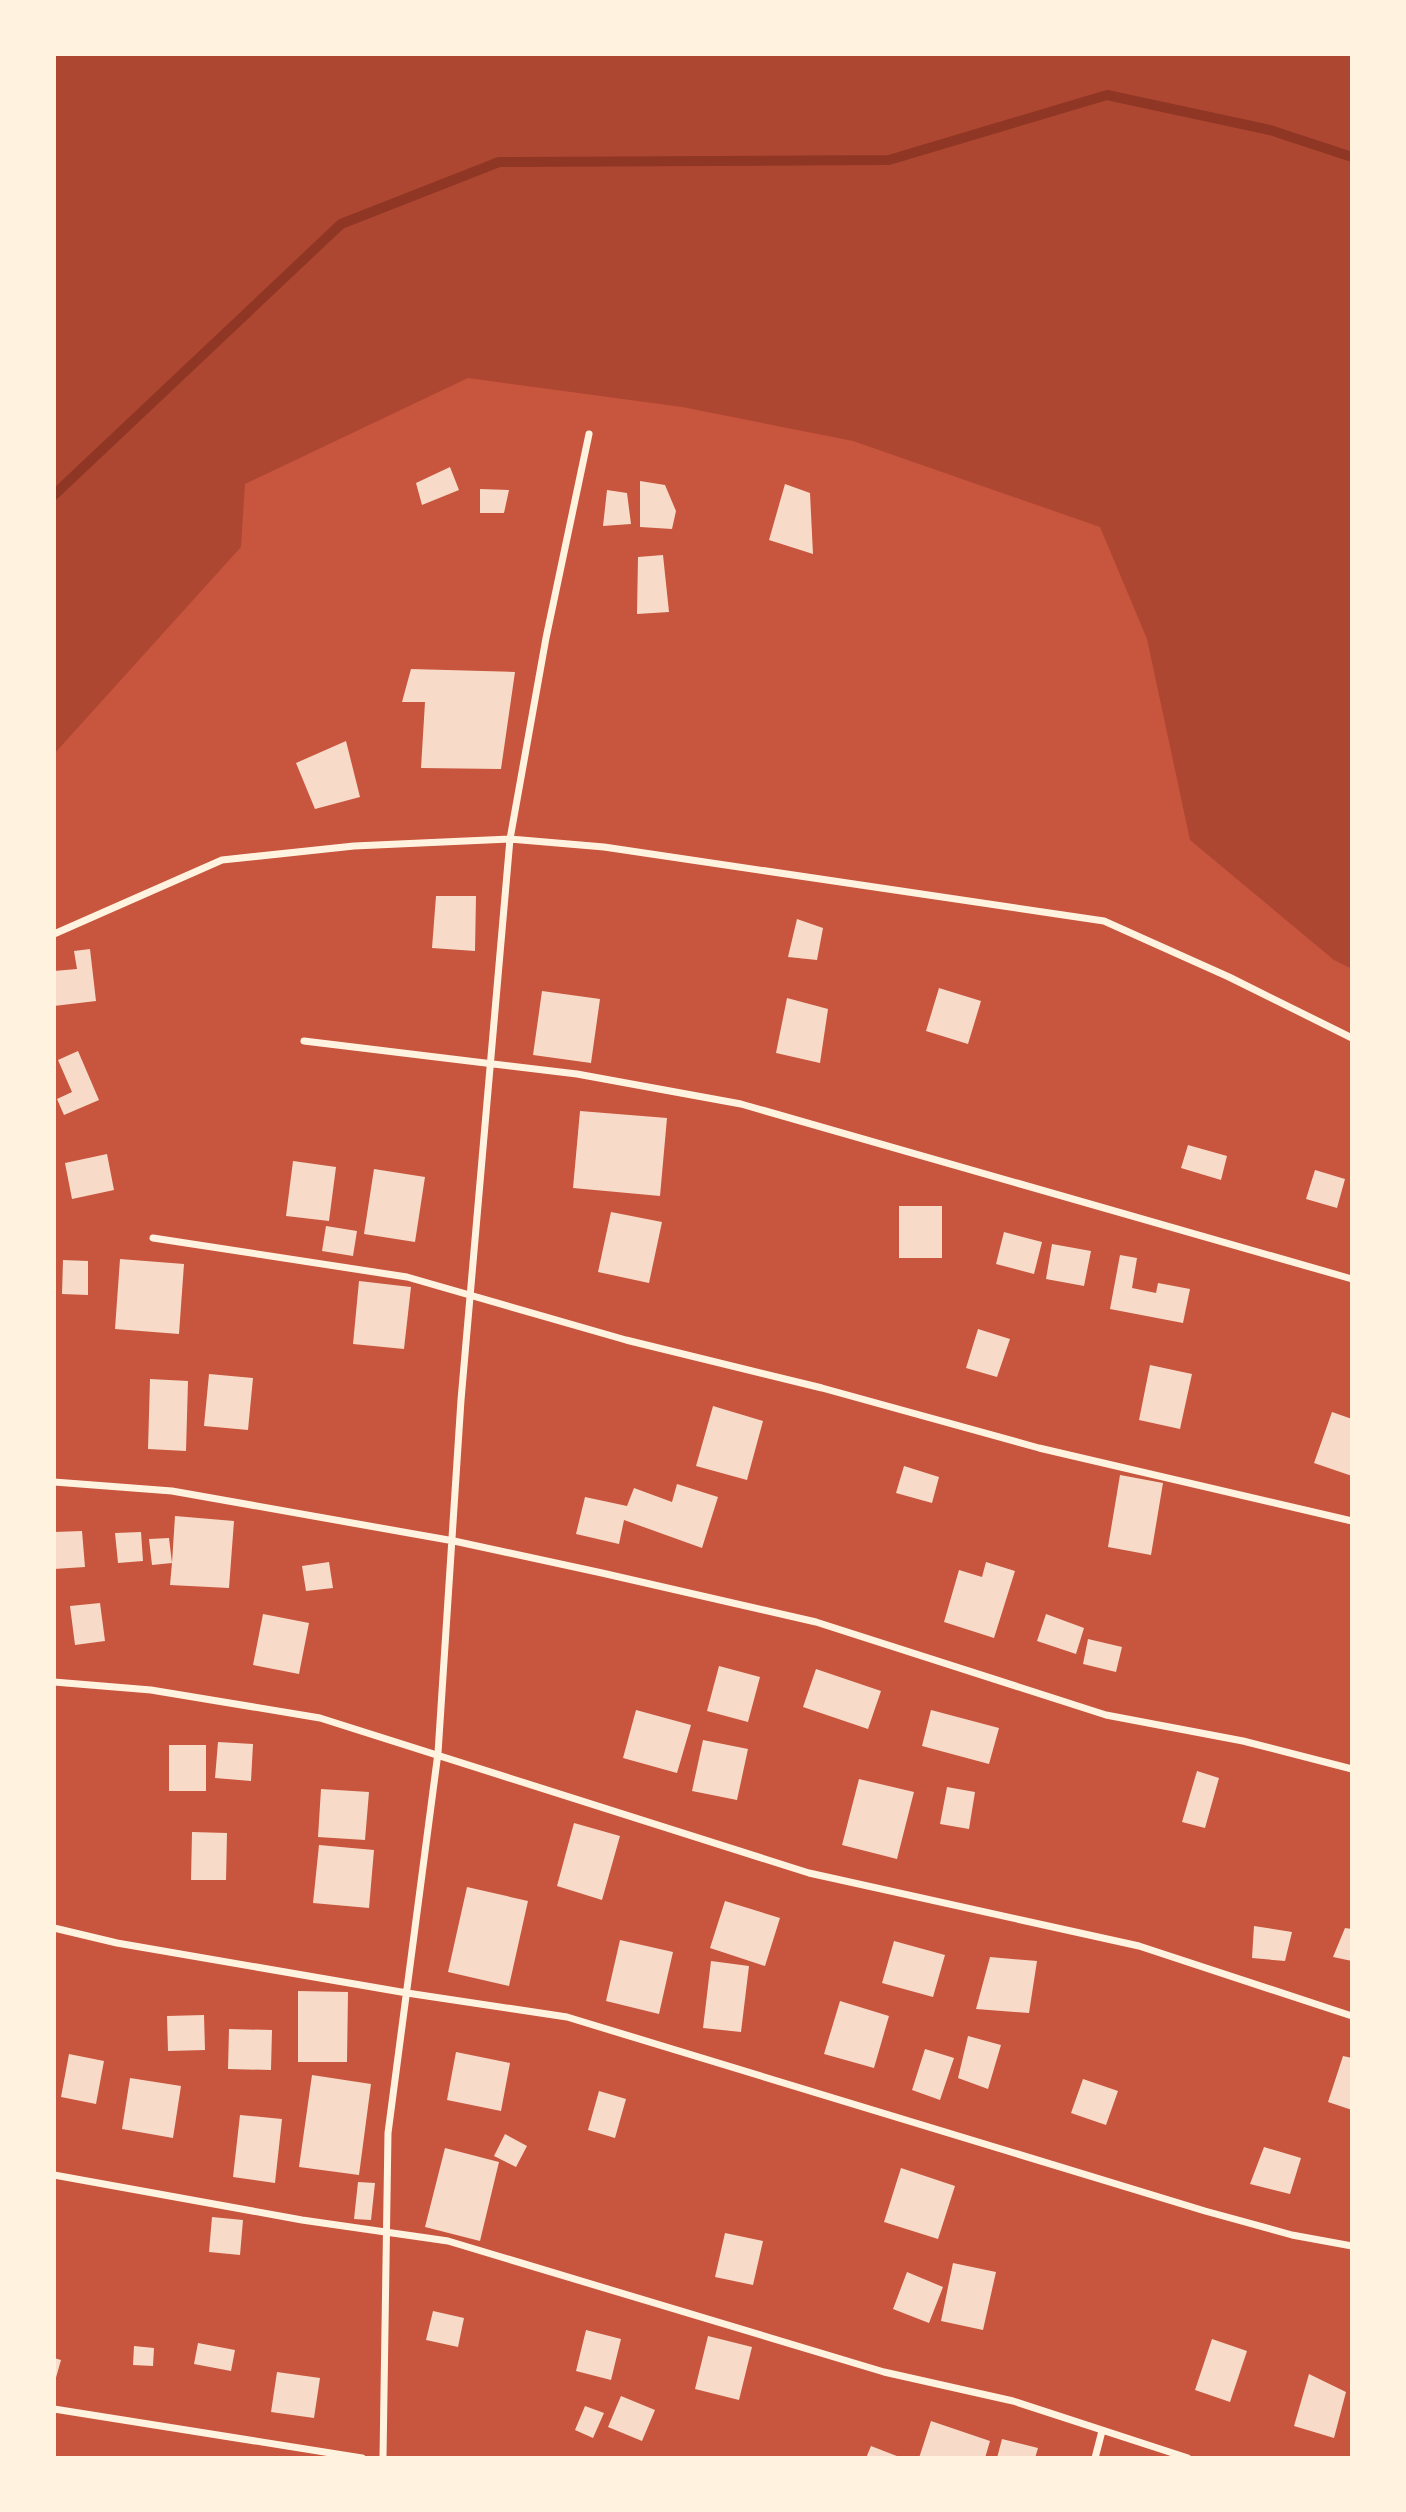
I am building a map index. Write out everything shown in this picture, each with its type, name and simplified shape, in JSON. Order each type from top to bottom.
[{"type":"street","points":[[383,2458],[388,2133],[438,1753],[470,1296],[510,839],[546,638],[589,434]]},
{"type":"street","points":[[54,934],[222,860],[354,846],[510,839],[604,847],[1104,921],[1229,977],[1352,1038]]},
{"type":"street","points":[[304,1041],[577,1074],[741,1104],[1352,1279]]},
{"type":"street","points":[[153,1238],[407,1278],[626,1340],[822,1388],[1040,1448],[1352,1521]]},
{"type":"street","points":[[54,1482],[172,1491],[454,1541],[816,1622],[1106,1715],[1243,1741],[1352,1769]]},
{"type":"street","points":[[54,1682],[151,1690],[320,1718],[438,1753],[808,1873],[1139,1946],[1352,2016]]},
{"type":"street","points":[[54,1928],[117,1943],[407,1993],[567,2017],[1205,2211],[1292,2235],[1352,2246]]},
{"type":"street","points":[[54,2175],[386,2234],[448,2241],[884,2372],[1013,2401],[1188,2458]]},
{"type":"street","points":[[54,2409],[362,2458]]},
{"type":"street","points":[[1095,2458],[1102,2431]]},
{"type":"shaded area","points":[[54,54],[1352,54],[1352,969],[1334,960],[1190,840],[1147,639],[1100,527],[853,441],[682,407],[468,378],[245,484],[241,547],[54,754]]},
{"type":"building","points":[[450,467],[459,490],[422,505],[416,483]]},
{"type":"building","points":[[640,481],[665,485],[676,511],[672,529],[640,527]]},
{"type":"building","points":[[785,484],[810,493],[813,554],[769,540]]},
{"type":"building","points":[[480,489],[509,490],[504,513],[480,513]]},
{"type":"building","points":[[607,490],[627,493],[631,524],[603,526]]},
{"type":"building","points":[[663,555],[669,612],[637,614],[638,557]]},
{"type":"building","points":[[411,669],[515,672],[501,769],[421,768],[425,702],[402,702]]},
{"type":"building","points":[[346,741],[360,797],[315,809],[296,763]]},
{"type":"building","points":[[436,896],[476,896],[475,951],[432,948]]},
{"type":"building","points":[[797,919],[823,928],[817,960],[788,957]]},
{"type":"building","points":[[90,949],[96,1001],[54,1006],[54,971],[77,969],[74,951]]},
{"type":"building","points":[[939,988],[981,1001],[968,1044],[926,1031]]},
{"type":"building","points":[[542,991],[600,999],[591,1063],[533,1055]]},
{"type":"building","points":[[787,998],[828,1009],[820,1063],[776,1053]]},
{"type":"building","points":[[78,1051],[99,1100],[64,1115],[57,1099],[72,1092],[58,1060]]},
{"type":"building","points":[[580,1111],[667,1118],[660,1196],[573,1188]]},
{"type":"building","points":[[1188,1145],[1227,1156],[1221,1180],[1181,1168]]},
{"type":"building","points":[[107,1154],[114,1190],[72,1199],[65,1163]]},
{"type":"building","points":[[293,1161],[336,1167],[329,1221],[286,1216]]},
{"type":"building","points":[[374,1169],[425,1177],[415,1242],[364,1234]]},
{"type":"building","points":[[1315,1170],[1345,1179],[1337,1208],[1306,1199]]},
{"type":"building","points":[[899,1206],[942,1206],[942,1258],[899,1258]]},
{"type":"building","points":[[611,1212],[662,1222],[649,1283],[598,1272]]},
{"type":"building","points":[[326,1226],[357,1231],[353,1256],[322,1251]]},
{"type":"building","points":[[1004,1232],[1042,1242],[1034,1274],[996,1264]]},
{"type":"building","points":[[1052,1244],[1091,1251],[1084,1286],[1046,1279]]},
{"type":"building","points":[[1120,1255],[1137,1258],[1132,1288],[1156,1293],[1158,1283],[1190,1289],[1183,1323],[1110,1309]]},
{"type":"building","points":[[120,1259],[184,1264],[179,1334],[115,1329]]},
{"type":"building","points":[[63,1260],[88,1261],[88,1295],[62,1294]]},
{"type":"building","points":[[359,1281],[411,1287],[404,1349],[353,1344]]},
{"type":"building","points":[[978,1329],[1010,1339],[997,1377],[966,1368]]},
{"type":"building","points":[[1150,1365],[1192,1374],[1180,1429],[1139,1420]]},
{"type":"building","points":[[209,1374],[253,1378],[248,1430],[204,1426]]},
{"type":"building","points":[[150,1379],[188,1381],[186,1451],[148,1449]]},
{"type":"building","points":[[713,1406],[763,1421],[747,1480],[696,1466]]},
{"type":"building","points":[[1332,1412],[1352,1419],[1352,1476],[1314,1463]]},
{"type":"building","points":[[904,1466],[939,1477],[932,1503],[896,1493]]},
{"type":"building","points":[[1120,1475],[1163,1483],[1151,1555],[1108,1547]]},
{"type":"building","points":[[677,1484],[718,1497],[702,1548],[624,1520],[619,1544],[576,1534],[585,1497],[627,1506],[634,1488],[672,1502]]},
{"type":"building","points":[[175,1516],[234,1521],[229,1588],[170,1585]]},
{"type":"building","points":[[82,1531],[85,1567],[54,1569],[54,1532]]},
{"type":"building","points":[[141,1532],[143,1561],[118,1563],[115,1533]]},
{"type":"building","points":[[169,1538],[172,1563],[152,1565],[149,1539]]},
{"type":"building","points":[[329,1562],[333,1588],[306,1591],[302,1566]]},
{"type":"building","points":[[986,1562],[1015,1571],[994,1638],[944,1622],[959,1570],[982,1577]]},
{"type":"building","points":[[100,1603],[105,1641],[75,1645],[70,1606]]},
{"type":"building","points":[[263,1614],[309,1623],[299,1674],[253,1665]]},
{"type":"building","points":[[1046,1614],[1084,1628],[1076,1654],[1037,1641]]},
{"type":"building","points":[[1088,1639],[1122,1647],[1116,1672],[1083,1664]]},
{"type":"building","points":[[719,1666],[760,1677],[748,1722],[707,1711]]},
{"type":"building","points":[[816,1669],[881,1691],[868,1729],[803,1707]]},
{"type":"building","points":[[636,1710],[691,1725],[677,1773],[623,1758]]},
{"type":"building","points":[[931,1710],[999,1728],[989,1764],[922,1746]]},
{"type":"building","points":[[703,1740],[748,1749],[737,1800],[692,1791]]},
{"type":"building","points":[[218,1742],[253,1744],[251,1781],[215,1778]]},
{"type":"building","points":[[169,1745],[206,1745],[206,1791],[169,1791]]},
{"type":"building","points":[[1197,1771],[1219,1778],[1205,1828],[1182,1822]]},
{"type":"building","points":[[859,1779],[914,1792],[897,1859],[842,1845]]},
{"type":"building","points":[[947,1787],[975,1792],[969,1829],[940,1824]]},
{"type":"building","points":[[321,1789],[369,1792],[365,1840],[318,1837]]},
{"type":"building","points":[[574,1823],[620,1836],[602,1900],[557,1886]]},
{"type":"building","points":[[192,1832],[227,1833],[226,1880],[191,1880]]},
{"type":"building","points":[[319,1845],[374,1850],[369,1908],[313,1903]]},
{"type":"building","points":[[467,1887],[528,1901],[509,1986],[448,1972]]},
{"type":"building","points":[[725,1901],[780,1918],[765,1966],[710,1948]]},
{"type":"building","points":[[1254,1926],[1292,1932],[1285,1961],[1252,1958]]},
{"type":"building","points":[[1345,1928],[1352,1929],[1352,1961],[1333,1957]]},
{"type":"building","points":[[620,1940],[673,1952],[659,2014],[606,2001]]},
{"type":"building","points":[[894,1941],[945,1955],[933,1997],[882,1983]]},
{"type":"building","points":[[990,1957],[1037,1961],[1029,2013],[976,2009]]},
{"type":"building","points":[[711,1961],[749,1966],[741,2032],[703,2028]]},
{"type":"building","points":[[298,1991],[348,1992],[347,2062],[298,2062]]},
{"type":"building","points":[[840,2001],[889,2016],[874,2068],[824,2054]]},
{"type":"building","points":[[204,2015],[205,2050],[168,2051],[167,2016]]},
{"type":"building","points":[[229,2029],[272,2030],[271,2070],[228,2069]]},
{"type":"building","points":[[968,2036],[1001,2045],[988,2089],[958,2078]]},
{"type":"building","points":[[925,2049],[954,2058],[940,2100],[912,2090]]},
{"type":"building","points":[[456,2052],[510,2063],[501,2111],[447,2100]]},
{"type":"building","points":[[69,2054],[104,2061],[96,2104],[61,2097]]},
{"type":"building","points":[[1343,2056],[1352,2058],[1352,2110],[1328,2102]]},
{"type":"building","points":[[312,2075],[371,2084],[359,2175],[299,2167]]},
{"type":"building","points":[[130,2078],[181,2086],[173,2138],[122,2129]]},
{"type":"building","points":[[1083,2079],[1118,2091],[1106,2125],[1071,2113]]},
{"type":"building","points":[[599,2091],[626,2099],[615,2138],[588,2130]]},
{"type":"building","points":[[240,2115],[282,2119],[275,2183],[233,2177]]},
{"type":"building","points":[[505,2134],[527,2146],[516,2167],[494,2156]]},
{"type":"building","points":[[1264,2147],[1301,2158],[1290,2194],[1250,2184]]},
{"type":"building","points":[[445,2148],[499,2162],[480,2241],[425,2227]]},
{"type":"building","points":[[901,2168],[955,2186],[938,2239],[884,2222]]},
{"type":"building","points":[[358,2182],[375,2183],[371,2220],[354,2219]]},
{"type":"building","points":[[212,2217],[243,2220],[240,2255],[209,2252]]},
{"type":"building","points":[[725,2233],[763,2241],[753,2285],[715,2277]]},
{"type":"building","points":[[953,2263],[996,2272],[983,2330],[941,2321]]},
{"type":"building","points":[[907,2272],[943,2287],[929,2323],[893,2309]]},
{"type":"building","points":[[433,2311],[464,2318],[458,2347],[426,2340]]},
{"type":"building","points":[[586,2330],[621,2339],[611,2380],[576,2371]]},
{"type":"building","points":[[708,2336],[752,2347],[739,2400],[695,2389]]},
{"type":"building","points":[[1212,2339],[1247,2351],[1230,2402],[1195,2390]]},
{"type":"building","points":[[198,2343],[235,2350],[231,2371],[194,2364]]},
{"type":"building","points":[[134,2346],[154,2348],[153,2366],[133,2365]]},
{"type":"building","points":[[54,2358],[61,2360],[55,2381],[54,2381]]},
{"type":"building","points":[[277,2372],[320,2378],[314,2418],[271,2412]]},
{"type":"building","points":[[1309,2374],[1346,2392],[1334,2438],[1294,2426]]},
{"type":"building","points":[[621,2396],[655,2410],[642,2441],[608,2427]]},
{"type":"building","points":[[585,2406],[604,2413],[593,2438],[575,2430]]},
{"type":"building","points":[[931,2421],[990,2441],[985,2458],[919,2458]]},
{"type":"building","points":[[1002,2439],[1038,2448],[1035,2458],[997,2458]]},
{"type":"building","points":[[871,2446],[902,2458],[866,2458]]},
{"type":"waterway","points":[[54,495],[341,224],[499,162],[889,160],[1107,95],[1270,130],[1352,157]]}]
